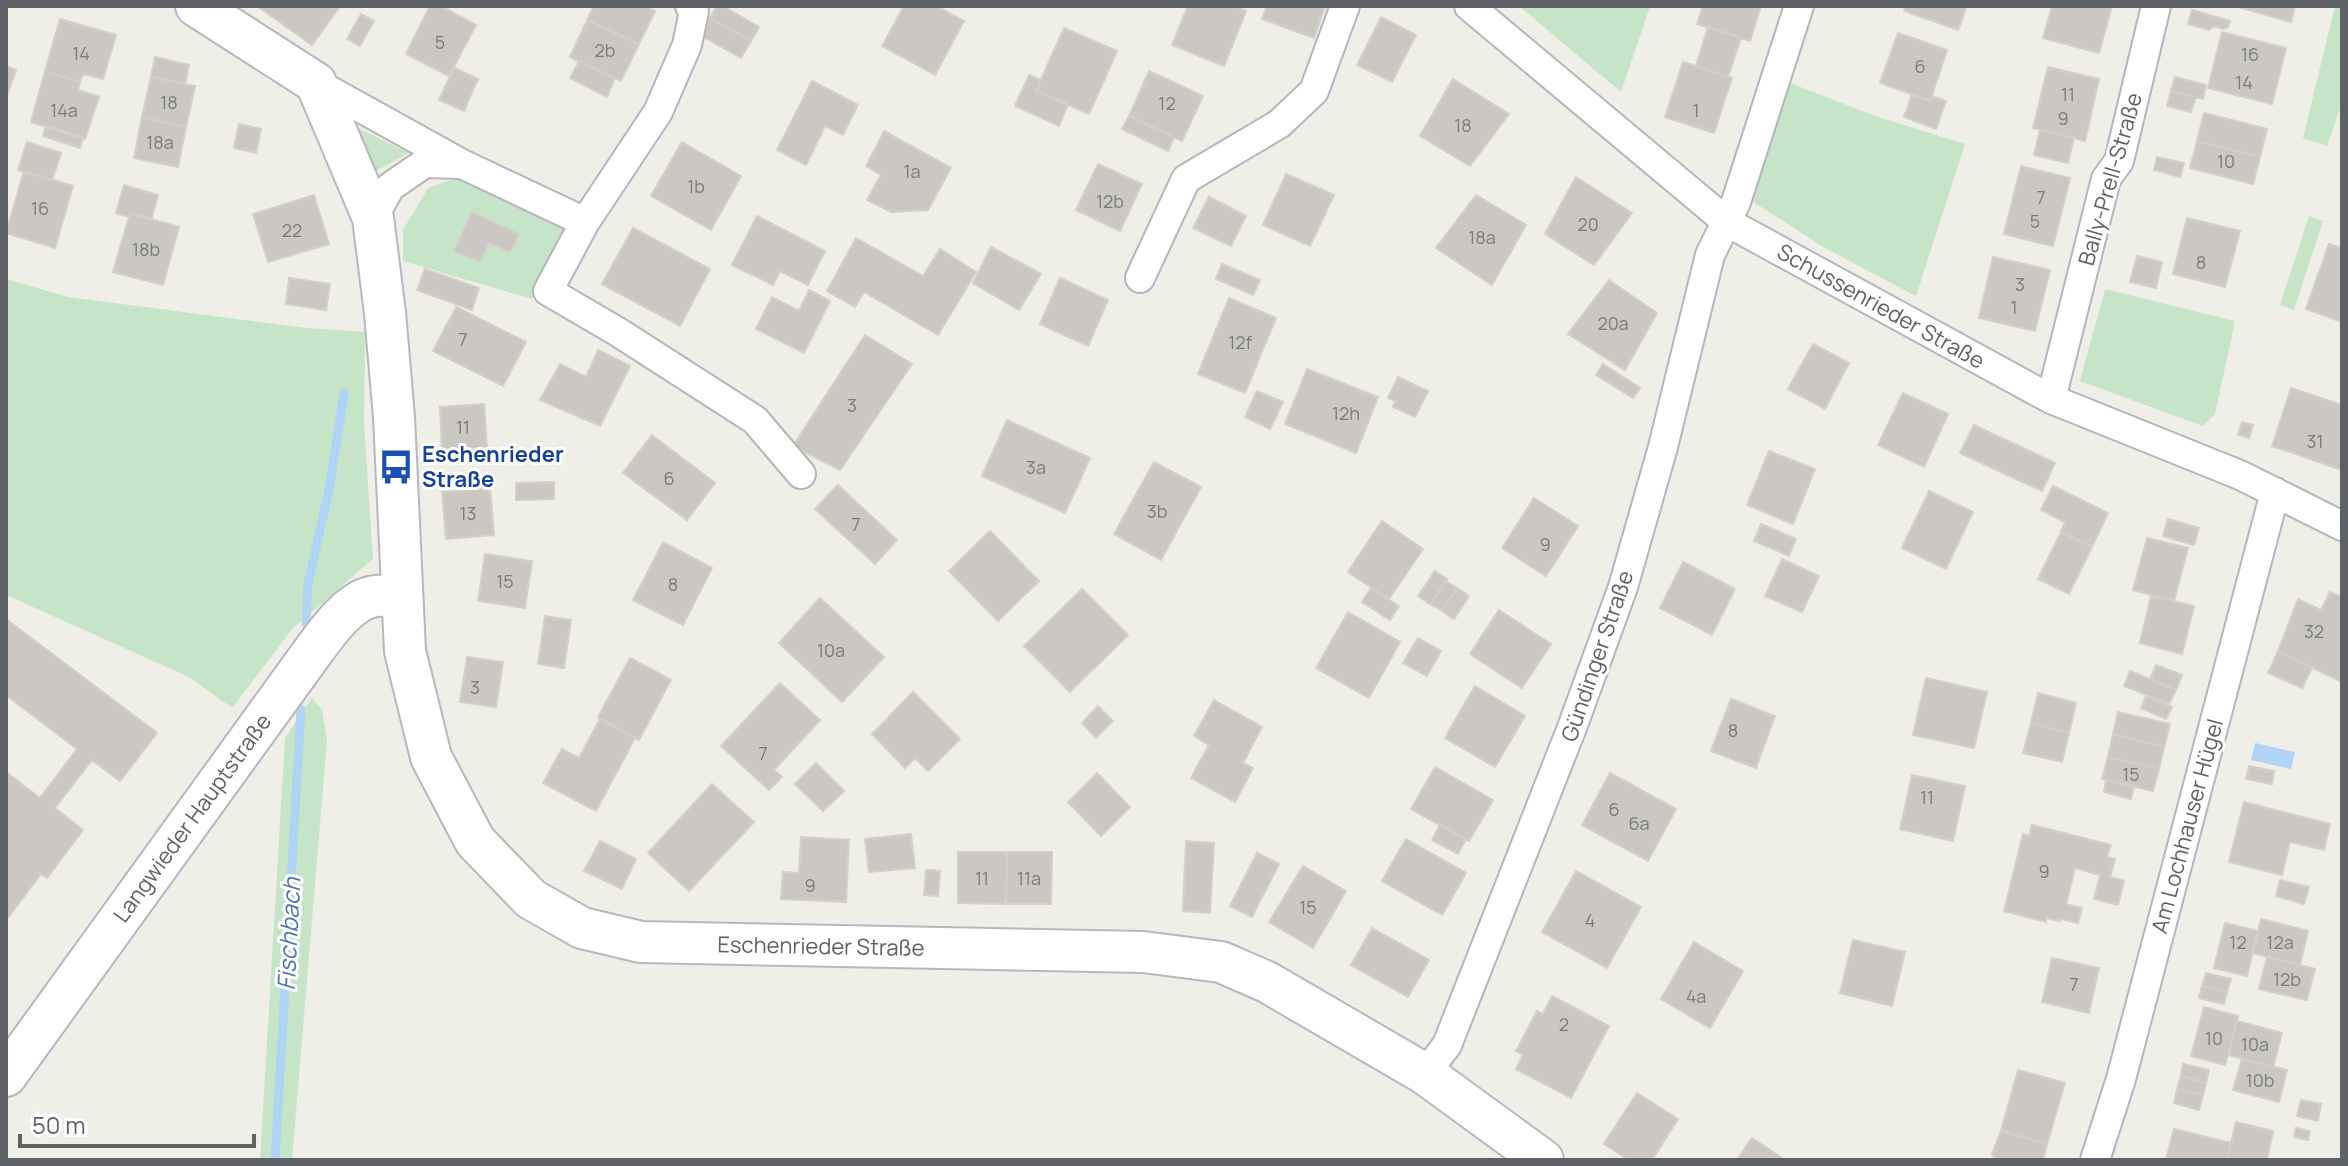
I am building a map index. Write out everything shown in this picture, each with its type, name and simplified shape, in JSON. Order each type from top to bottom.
[{"type":"street","points":[[196,6],[316,83],[462,164],[585,222]]},
{"type":"street","points":[[690,6],[694,11],[687,45],[658,112],[585,222],[548,291],[755,420],[801,474]]},
{"type":"street","points":[[1140,278],[1186,179],[1279,124],[1314,91],[1345,6]]},
{"type":"street","name":"Schussenrieder Straße","points":[[1469,6],[1727,222],[2051,399],[2240,475],[2342,526]]},
{"type":"street","name":"Gündinger Straße","points":[[1425,1074],[1447,1045],[1573,725],[1623,587],[1666,434],[1710,255],[1736,202],[1799,6]]},
{"type":"street","name":"Bally-Prell-Straße","points":[[2051,399],[2106,179],[2119,161],[2156,6]]},
{"type":"street","points":[[316,83],[373,218]]},
{"type":"street","points":[[373,218],[390,187],[425,163],[462,164]]},
{"type":"street","name":"Eschenrieder Straße","points":[[373,218],[394,417],[405,651],[431,757],[475,841],[531,899],[582,928],[641,942],[1143,952],[1221,962],[1267,982],[1425,1074],[1543,1160]]},
{"type":"street","name":"Am Lochhauser Hügel","points":[[2095,1160],[2125,1065],[2275,492]]},
{"type":"street","name":"Langwieder Hauptstraße","points":[[6,1076],[335,624],[355,603],[373,596],[402,596]]},
{"type":"green space","points":[[1519,6],[1650,6],[1621,92]]},
{"type":"green space","points":[[2335,6],[2342,6],[2342,103],[2327,146],[2303,138]]},
{"type":"green space","points":[[1790,83],[1875,116],[1965,144],[1916,296],[1825,248],[1747,198]]},
{"type":"green space","points":[[349,124],[409,153],[372,173]]},
{"type":"green space","points":[[457,178],[569,227],[532,299],[403,261],[403,230],[428,188]]},
{"type":"green space","points":[[2309,216],[2323,221],[2294,310],[2280,305]]},
{"type":"green space","points":[[6,279],[68,297],[306,328],[365,332],[364,423],[373,559],[293,628],[232,708],[189,677],[6,595]]},
{"type":"green space","points":[[2105,289],[2235,321],[2215,414],[2203,426],[2080,381]]},
{"type":"green space","points":[[312,698],[322,710],[327,740],[292,1160],[260,1160],[285,738]]},
{"type":"water","points":[[2255,743],[2295,752],[2291,769],[2251,760]]},
{"type":"building","points":[[257,6],[340,6],[312,45]]},
{"type":"building","points":[[430,6],[441,6],[476,25],[449,76],[406,54]]},
{"type":"building","points":[[594,6],[644,6],[655,11],[639,44],[587,20]]},
{"type":"building","points":[[717,6],[723,6],[759,27],[751,41],[710,18]]},
{"type":"building","points":[[904,6],[936,6],[964,21],[935,75],[882,46]]},
{"type":"building","points":[[1188,6],[1234,6],[1246,11],[1224,66],[1172,45]]},
{"type":"building","points":[[1267,6],[1325,6],[1314,38],[1262,19]]},
{"type":"building","points":[[1703,6],[1761,6],[1750,41],[1697,24]]},
{"type":"building","points":[[1906,6],[1967,6],[1958,30],[1904,11]]},
{"type":"building","points":[[2052,6],[2112,6],[2099,53],[2043,38]]},
{"type":"building","points":[[2235,6],[2295,6],[2291,22]]},
{"type":"building","points":[[2192,10],[2230,21],[2228,27],[2214,26],[2209,30],[2188,24]]},
{"type":"building","points":[[361,14],[374,21],[360,46],[347,39]]},
{"type":"building","points":[[1381,17],[1416,35],[1392,82],[1357,65]]},
{"type":"building","points":[[710,18],[751,41],[741,58],[700,35]]},
{"type":"building","points":[[60,19],[116,35],[103,79],[83,74],[80,82],[45,71]]},
{"type":"building","points":[[587,20],[639,44],[621,81],[570,57]]},
{"type":"building","points":[[1708,27],[1741,38],[1728,77],[1696,66]]},
{"type":"building","points":[[1064,28],[1117,51],[1089,114],[1036,91]]},
{"type":"building","points":[[2222,32],[2286,48],[2272,104],[2208,88]]},
{"type":"building","points":[[1898,33],[1947,50],[1930,101],[1880,83]]},
{"type":"building","points":[[155,57],[189,65],[185,84],[151,77]]},
{"type":"building","points":[[579,61],[615,78],[607,97],[570,78]]},
{"type":"building","points":[[1683,62],[1732,78],[1714,133],[1665,117]]},
{"type":"building","points":[[6,66],[16,70],[6,98]]},
{"type":"building","points":[[2048,67],[2099,79],[2085,141],[2033,128]]},
{"type":"building","points":[[454,68],[478,79],[464,111],[439,100]]},
{"type":"building","points":[[45,71],[80,82],[78,90],[99,97],[85,139],[31,122]]},
{"type":"building","points":[[1149,71],[1203,96],[1182,141],[1129,116]]},
{"type":"building","points":[[1029,75],[1041,80],[1036,91],[1068,104],[1059,126],[1015,106]]},
{"type":"building","points":[[151,77],[195,86],[186,127],[142,117]]},
{"type":"building","points":[[2175,77],[2206,85],[2203,99],[2171,91]]},
{"type":"building","points":[[1453,79],[1509,114],[1470,166],[1420,136]]},
{"type":"building","points":[[812,81],[858,105],[843,135],[825,126],[806,165],[777,150]]},
{"type":"building","points":[[2171,91],[2196,97],[2191,112],[2167,106]]},
{"type":"building","points":[[1912,95],[1930,101],[1932,96],[1946,101],[1936,129],[1904,117]]},
{"type":"building","points":[[2204,113],[2267,129],[2260,157],[2197,141]]},
{"type":"building","points":[[1129,116],[1174,137],[1168,151],[1122,129]]},
{"type":"building","points":[[142,117],[186,127],[178,167],[134,158]]},
{"type":"building","points":[[239,124],[261,129],[256,153],[234,148]]},
{"type":"building","points":[[46,126],[83,138],[80,148],[43,136]]},
{"type":"building","points":[[2040,130],[2074,138],[2068,163],[2034,155]]},
{"type":"building","points":[[884,131],[951,168],[928,210],[891,212],[867,200],[881,175],[866,166]]},
{"type":"building","points":[[2197,141],[2260,157],[2253,184],[2190,168]]},
{"type":"building","points":[[27,142],[61,153],[52,180],[18,170]]},
{"type":"building","points":[[682,142],[741,176],[711,230],[651,196]]},
{"type":"building","points":[[2157,157],[2184,163],[2180,177],[2154,170]]},
{"type":"building","points":[[1098,164],[1142,184],[1120,231],[1076,210]]},
{"type":"building","points":[[2021,166],[2070,178],[2053,246],[2004,234]]},
{"type":"building","points":[[24,171],[73,186],[55,248],[6,233]]},
{"type":"building","points":[[1286,174],[1334,195],[1310,246],[1263,225]]},
{"type":"building","points":[[1576,177],[1632,213],[1594,265],[1545,234]]},
{"type":"building","points":[[124,185],[158,195],[151,220],[130,213],[129,217],[116,213]]},
{"type":"building","points":[[314,195],[329,244],[268,262],[253,214]]},
{"type":"building","points":[[1476,195],[1526,225],[1492,285],[1436,248]]},
{"type":"building","points":[[1209,197],[1246,216],[1231,246],[1193,228]]},
{"type":"building","points":[[472,212],[519,234],[510,252],[489,243],[480,262],[454,251]]},
{"type":"building","points":[[130,213],[179,227],[163,285],[113,272]]},
{"type":"building","points":[[757,216],[825,251],[808,285],[780,271],[773,285],[732,265]]},
{"type":"building","points":[[2187,218],[2240,231],[2225,287],[2173,274]]},
{"type":"building","points":[[633,228],[710,269],[680,326],[602,284]]},
{"type":"building","points":[[856,238],[923,276],[940,249],[976,272],[938,335],[864,292],[855,307],[827,291]]},
{"type":"building","points":[[2329,244],[2342,248],[2342,322],[2306,309]]},
{"type":"building","points":[[991,247],[1041,274],[1019,310],[973,283]]},
{"type":"building","points":[[2137,256],[2162,262],[2156,288],[2130,282]]},
{"type":"building","points":[[1993,257],[2050,270],[2035,331],[1979,318]]},
{"type":"building","points":[[1222,264],[1260,280],[1253,295],[1216,279]]},
{"type":"building","points":[[425,269],[479,288],[472,310],[417,290]]},
{"type":"building","points":[[289,278],[330,284],[326,310],[286,304]]},
{"type":"building","points":[[1060,278],[1108,300],[1088,346],[1040,324]]},
{"type":"building","points":[[1609,280],[1657,313],[1625,370],[1568,334]]},
{"type":"building","points":[[809,290],[830,301],[804,353],[756,329],[772,297],[799,311]]},
{"type":"building","points":[[1229,298],[1276,318],[1245,393],[1198,374]]},
{"type":"building","points":[[456,307],[526,342],[503,386],[433,351]]},
{"type":"building","points":[[865,335],[912,364],[840,470],[793,446]]},
{"type":"building","points":[[1813,344],[1849,363],[1825,409],[1788,389]]},
{"type":"building","points":[[598,350],[630,366],[600,426],[540,400],[560,364],[586,377]]},
{"type":"building","points":[[1603,364],[1640,388],[1633,398],[1596,375]]},
{"type":"building","points":[[1307,369],[1378,397],[1356,453],[1285,424]]},
{"type":"building","points":[[1398,377],[1428,391],[1415,417],[1393,407],[1395,401],[1388,398]]},
{"type":"building","points":[[2291,388],[2342,405],[2342,470],[2272,446]]},
{"type":"building","points":[[1257,391],[1283,402],[1270,429],[1245,417]]},
{"type":"building","points":[[1903,393],[1948,414],[1924,467],[1878,445]]},
{"type":"building","points":[[484,404],[487,448],[442,451],[440,407]]},
{"type":"building","points":[[1007,420],[1090,458],[1065,513],[982,476]]},
{"type":"building","points":[[2242,422],[2253,425],[2249,438],[2238,435]]},
{"type":"building","points":[[1974,425],[2055,463],[2042,491],[1960,453]]},
{"type":"building","points":[[652,435],[715,483],[687,520],[623,473]]},
{"type":"building","points":[[489,448],[490,460],[464,462],[463,450]]},
{"type":"building","points":[[1769,451],[1815,469],[1793,524],[1747,505]]},
{"type":"building","points":[[1154,462],[1201,487],[1161,560],[1114,534]]},
{"type":"building","points":[[554,482],[554,499],[516,500],[516,483]]},
{"type":"building","points":[[838,485],[897,540],[875,564],[815,509]]},
{"type":"building","points":[[2053,486],[2108,513],[2092,547],[2061,532],[2065,522],[2041,510]]},
{"type":"building","points":[[490,488],[494,535],[446,539],[442,492]]},
{"type":"building","points":[[1929,491],[1973,512],[1946,569],[1902,548]]},
{"type":"building","points":[[1534,498],[1578,526],[1546,576],[1502,548]]},
{"type":"building","points":[[2168,519],[2199,528],[2194,545],[2163,536]]},
{"type":"building","points":[[1382,521],[1423,549],[1389,599],[1348,572]]},
{"type":"building","points":[[1761,524],[1796,539],[1789,556],[1754,541]]},
{"type":"building","points":[[990,531],[1039,581],[998,621],[949,571]]},
{"type":"building","points":[[2061,532],[2092,547],[2069,594],[2038,579]]},
{"type":"building","points":[[2147,538],[2188,548],[2174,601],[2133,590]]},
{"type":"building","points":[[663,542],[712,568],[683,625],[633,600]]},
{"type":"building","points":[[485,554],[532,561],[525,608],[478,601]]},
{"type":"building","points":[[1782,559],[1819,576],[1802,612],[1765,596]]},
{"type":"building","points":[[1683,562],[1735,589],[1712,635],[1660,608]]},
{"type":"building","points":[[1435,571],[1447,579],[1430,604],[1418,596]]},
{"type":"building","points":[[1446,581],[1457,588],[1442,611],[1430,604]]},
{"type":"building","points":[[1371,588],[1399,606],[1390,620],[1362,602]]},
{"type":"building","points":[[1457,588],[1469,596],[1454,619],[1442,611]]},
{"type":"building","points":[[1082,589],[1128,635],[1070,692],[1024,646]]},
{"type":"building","points":[[2330,592],[2342,597],[2342,682],[2278,651],[2298,599],[2321,610]]},
{"type":"building","points":[[2151,596],[2194,606],[2182,654],[2140,643]]},
{"type":"building","points":[[820,598],[884,657],[842,702],[779,643]]},
{"type":"building","points":[[1499,610],[1551,644],[1522,688],[1470,654]]},
{"type":"building","points":[[1348,612],[1400,642],[1369,698],[1316,668]]},
{"type":"building","points":[[545,616],[571,620],[564,668],[538,664]]},
{"type":"building","points":[[6,619],[157,733],[120,781],[92,760],[55,808],[83,830],[47,878],[41,874],[6,920],[6,772],[40,798],[77,749],[6,695]]},
{"type":"building","points":[[1418,638],[1441,651],[1427,676],[1403,663]]},
{"type":"building","points":[[2278,651],[2312,668],[2302,688],[2268,673]]},
{"type":"building","points":[[467,657],[503,662],[496,707],[460,702]]},
{"type":"building","points":[[630,658],[671,680],[639,740],[598,717]]},
{"type":"building","points":[[2156,665],[2182,675],[2176,690],[2150,679]]},
{"type":"building","points":[[2130,671],[2176,690],[2169,704],[2124,686]]},
{"type":"building","points":[[1926,678],[1987,692],[1974,748],[1913,735]]},
{"type":"building","points":[[780,683],[820,720],[774,770],[782,777],[769,790],[721,746]]},
{"type":"building","points":[[1475,686],[1525,716],[1495,767],[1445,738]]},
{"type":"building","points":[[913,692],[960,739],[928,771],[915,758],[905,768],[872,734]]},
{"type":"building","points":[[2038,693],[2076,703],[2069,733],[2031,723]]},
{"type":"building","points":[[2146,696],[2172,707],[2166,719],[2141,708]]},
{"type":"building","points":[[1731,699],[1775,716],[1756,768],[1711,751]]},
{"type":"building","points":[[1214,700],[1262,727],[1243,763],[1253,768],[1235,802],[1191,778],[1209,745],[1194,736]]},
{"type":"building","points":[[1098,706],[1113,721],[1096,738],[1082,723]]},
{"type":"building","points":[[2118,712],[2170,724],[2164,747],[2113,734]]},
{"type":"building","points":[[600,719],[635,738],[596,811],[543,783],[562,749],[579,758]]},
{"type":"building","points":[[2031,723],[2069,733],[2062,762],[2023,753]]},
{"type":"building","points":[[2113,734],[2164,747],[2159,769],[2108,757]]},
{"type":"building","points":[[2108,757],[2159,769],[2153,791],[2102,779]]},
{"type":"building","points":[[816,763],[844,791],[823,811],[795,784]]},
{"type":"building","points":[[2249,766],[2274,771],[2272,784],[2246,779]]},
{"type":"building","points":[[1435,767],[1493,800],[1469,841],[1411,809]]},
{"type":"building","points":[[1097,773],[1130,807],[1101,836],[1068,802]]},
{"type":"building","points":[[1610,773],[1676,809],[1648,861],[1582,825]]},
{"type":"building","points":[[1912,775],[1965,786],[1953,841],[1900,829]]},
{"type":"building","points":[[2106,780],[2134,786],[2131,799],[2104,792]]},
{"type":"building","points":[[712,784],[754,822],[689,891],[648,853]]},
{"type":"building","points":[[2244,802],[2330,824],[2324,850],[2290,842],[2282,875],[2229,862]]},
{"type":"building","points":[[1440,825],[1466,839],[1458,854],[1432,840]]},
{"type":"building","points":[[2032,825],[2111,845],[2107,857],[2115,859],[2110,877],[2124,881],[2118,905],[2094,899],[2100,875],[2075,868],[2066,904],[2082,908],[2078,923],[2046,918],[2046,922],[2004,911],[2023,834],[2029,836]]},
{"type":"building","points":[[911,834],[915,868],[869,872],[865,839]]},
{"type":"building","points":[[801,837],[849,840],[846,902],[781,899],[783,872],[799,873]]},
{"type":"building","points":[[1406,839],[1466,873],[1442,915],[1382,881]]},
{"type":"building","points":[[600,841],[636,859],[622,889],[584,871]]},
{"type":"building","points":[[1186,841],[1214,843],[1210,913],[1183,911]]},
{"type":"building","points":[[958,852],[1007,852],[1006,904],[958,903]]},
{"type":"building","points":[[1007,852],[1052,852],[1051,904],[1006,904]]},
{"type":"building","points":[[1257,853],[1279,864],[1252,917],[1230,906]]},
{"type":"building","points":[[1303,866],[1346,891],[1313,948],[1269,922]]},
{"type":"building","points":[[926,870],[940,871],[938,896],[924,895]]},
{"type":"building","points":[[1576,871],[1641,907],[1607,968],[1542,932]]},
{"type":"building","points":[[2280,880],[2309,887],[2304,904],[2276,896]]},
{"type":"building","points":[[2261,919],[2308,931],[2300,965],[2252,953]]},
{"type":"building","points":[[2225,923],[2258,931],[2247,976],[2214,968]]},
{"type":"building","points":[[1372,928],[1429,960],[1408,997],[1351,965]]},
{"type":"building","points":[[1853,940],[1905,952],[1892,1006],[1840,993]]},
{"type":"building","points":[[1694,942],[1743,971],[1710,1028],[1661,999]]},
{"type":"building","points":[[2267,957],[2315,969],[2307,1000],[2259,989]]},
{"type":"building","points":[[2052,958],[2099,968],[2089,1013],[2042,1002]]},
{"type":"building","points":[[2206,973],[2231,979],[2227,992],[2202,986]]},
{"type":"building","points":[[2202,986],[2227,992],[2224,1004],[2199,998]]},
{"type":"building","points":[[1552,996],[1609,1026],[1571,1098],[1516,1069],[1523,1055],[1516,1051],[1537,1011],[1543,1014]]},
{"type":"building","points":[[2204,1007],[2238,1016],[2225,1065],[2191,1056]]},
{"type":"building","points":[[2237,1021],[2282,1033],[2273,1067],[2228,1055]]},
{"type":"building","points":[[2242,1059],[2287,1070],[2279,1102],[2233,1090]]},
{"type":"building","points":[[2183,1064],[2209,1070],[2206,1083],[2181,1076]]},
{"type":"building","points":[[2018,1070],[2065,1083],[2047,1144],[2001,1131]]},
{"type":"building","points":[[2181,1076],[2206,1083],[2203,1095],[2177,1089]]},
{"type":"building","points":[[2177,1089],[2203,1095],[2199,1110],[2174,1103]]},
{"type":"building","points":[[1637,1093],[1678,1119],[1652,1160],[1629,1160],[1604,1144]]},
{"type":"building","points":[[2301,1100],[2321,1104],[2318,1121],[2297,1116]]},
{"type":"building","points":[[2236,1122],[2273,1131],[2267,1160],[2227,1160]]},
{"type":"building","points":[[2296,1128],[2310,1131],[2308,1140],[2294,1137]]},
{"type":"building","points":[[2174,1129],[2231,1143],[2227,1160],[2166,1160]]},
{"type":"building","points":[[2001,1131],[2047,1144],[2043,1160],[1997,1160],[1992,1154]]},
{"type":"building","points":[[1752,1138],[1785,1160],[1737,1160]]},
{"type":"waterway","name":"Fischbach","points":[[306,623],[308,584],[329,490],[344,393]]},
{"type":"waterway","name":"Fischbach","points":[[275,1160],[301,709]]},
{"type":"place","name":"Eschenrieder Straße","points":[[396,467]]}]
